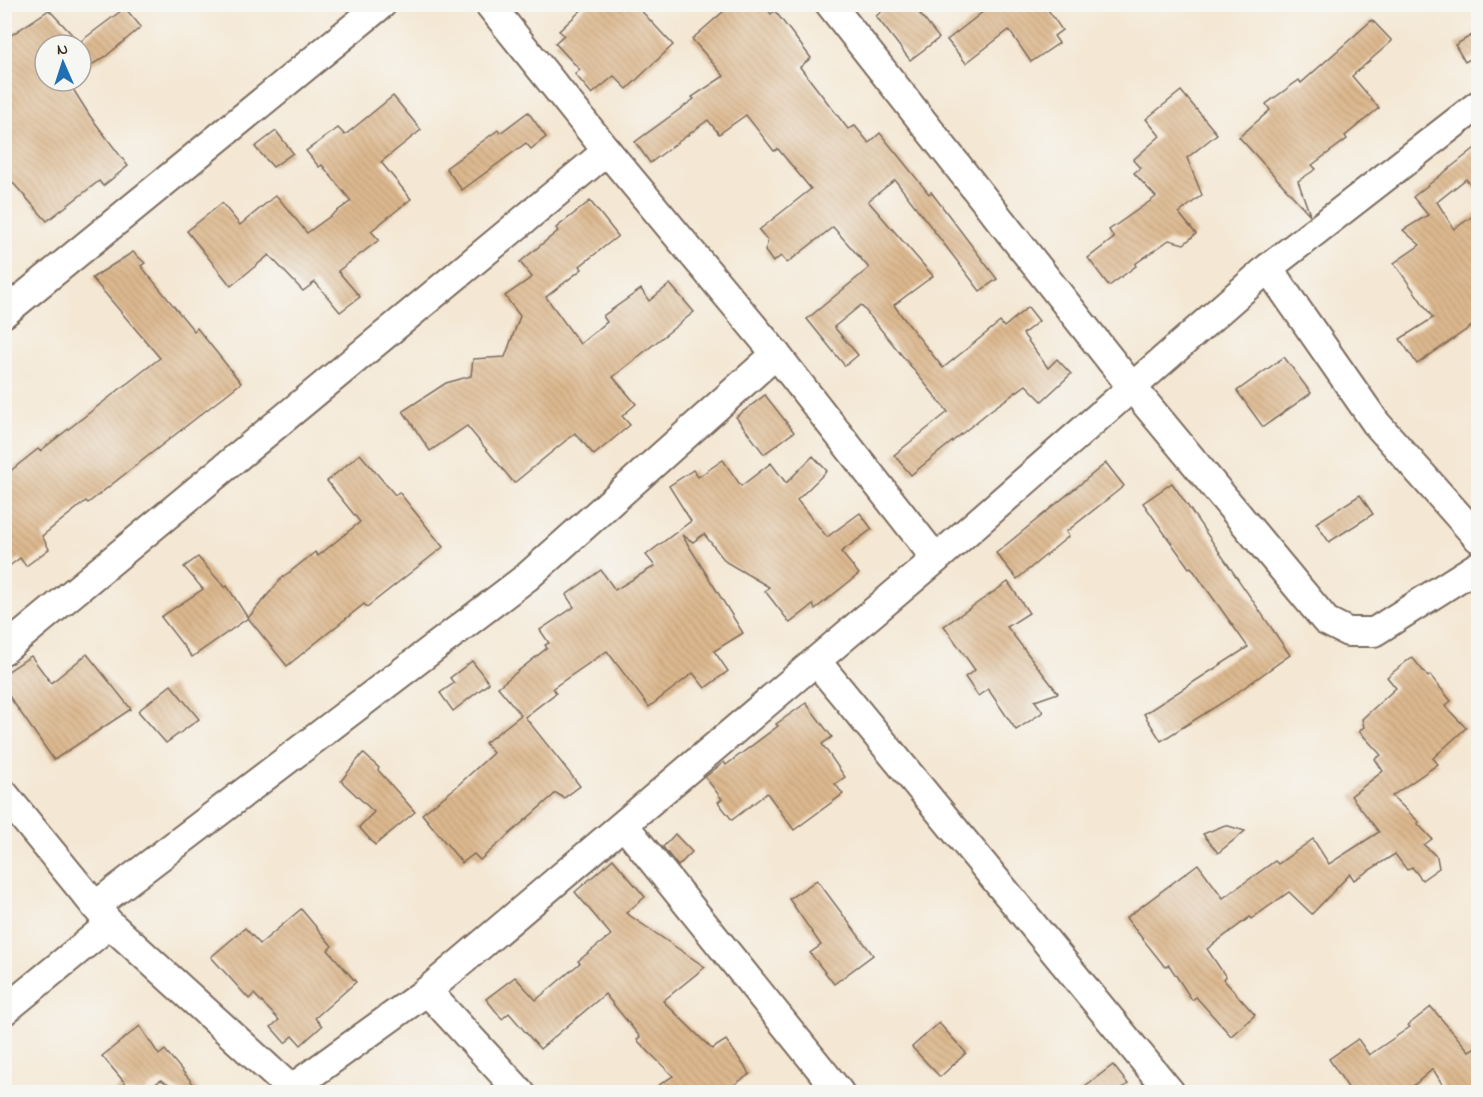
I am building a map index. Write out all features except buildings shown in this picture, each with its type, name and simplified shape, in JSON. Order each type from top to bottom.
[{"type":"street","points":[[4,313],[382,4]]},
{"type":"street","points":[[489,4],[607,151],[776,354],[936,559]]},
{"type":"street","points":[[830,4],[1131,386],[1326,621],[1348,632],[1374,632],[1479,566]]},
{"type":"street","points":[[4,794],[103,915],[290,1091],[427,991],[936,559],[1268,268],[1479,105]]},
{"type":"street","points":[[4,650],[607,151]]},
{"type":"street","points":[[1268,268],[1376,423],[1479,538]]},
{"type":"street","points":[[4,1011],[103,915],[527,577],[776,354]]},
{"type":"street","points":[[816,661],[1170,1092]]},
{"type":"street","points":[[624,825],[839,1092]]},
{"type":"street","points":[[427,991],[520,1092]]}]
